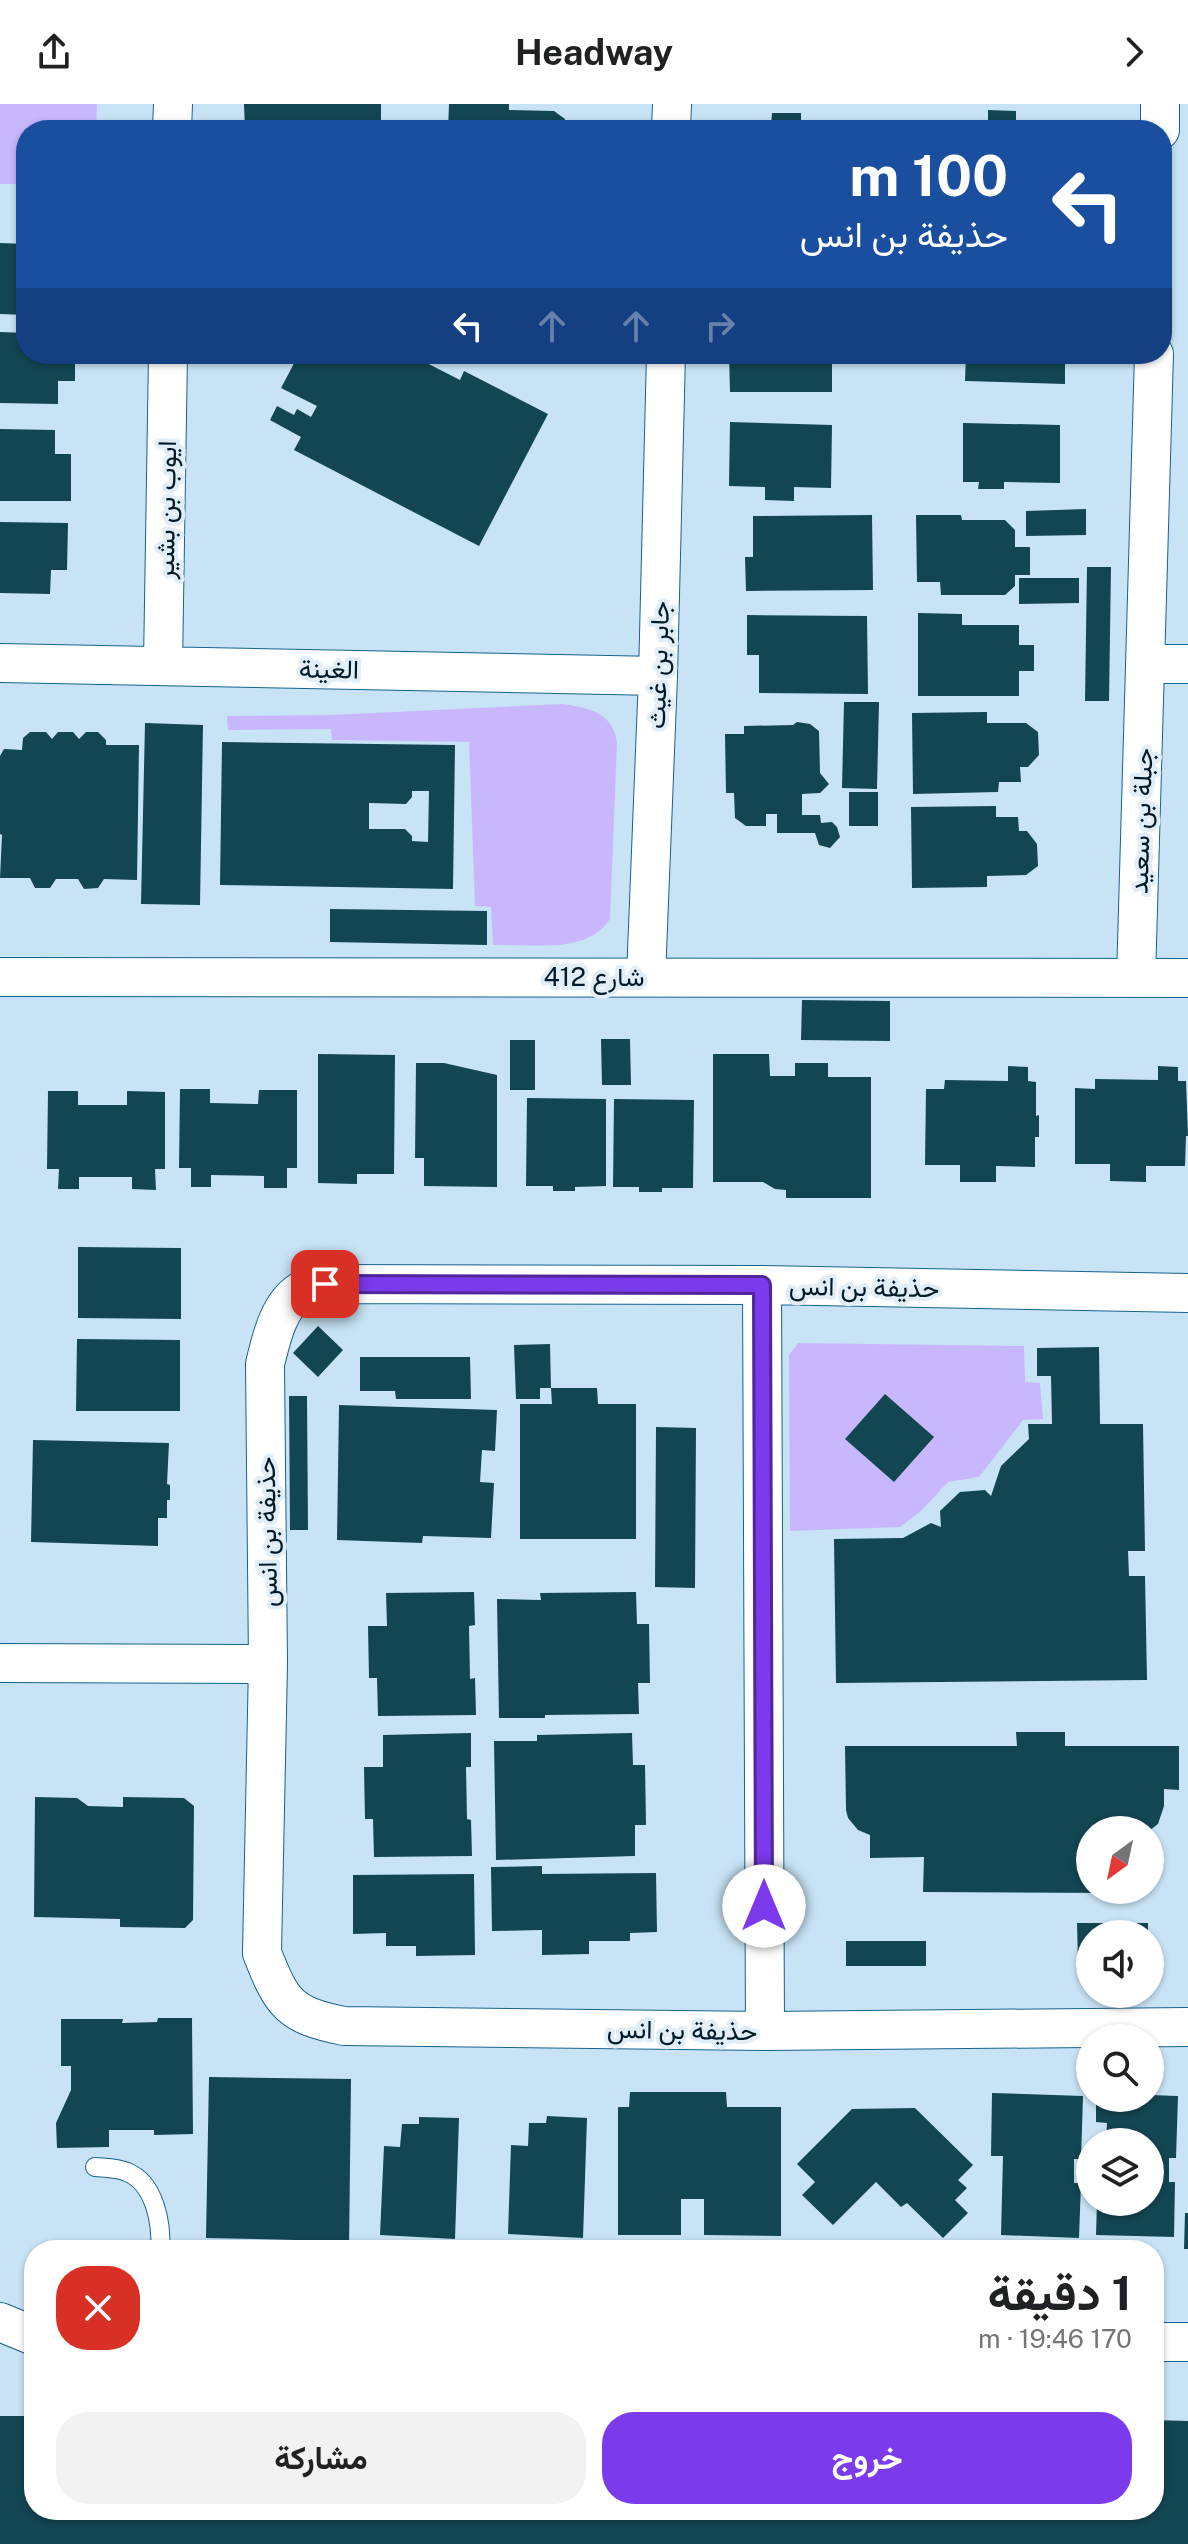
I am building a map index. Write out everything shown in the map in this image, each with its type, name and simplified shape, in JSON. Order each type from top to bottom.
[{"type":"street","name":"ايوب بن بشير","points":[[163,665],[168,364]]},
{"type":"street","name":"جابر بن غيث","points":[[646,977],[666,364]]},
{"type":"street","name":"جبلة بن سعيد","points":[[1136,978],[1154,364]]},
{"type":"street","name":"الغينة","points":[[0,663],[658,676]]},
{"type":"street","points":[[1145,664],[1188,664]]},
{"type":"street","name":"شارع 412","points":[[0,977],[1188,978]]},
{"type":"street","name":"حذيفة بن انس","points":[[1188,1293],[762,1285],[325,1284],[302,1290],[289,1302],[274,1332],[265,1364],[268,1664],[262,1953],[275,1986],[286,2002],[312,2020],[344,2026],[765,2031],[1188,2027]]},
{"type":"street","points":[[762,1285],[765,2031]]},
{"type":"street","points":[[0,1663],[268,1664]]},
{"type":"street","points":[[0,2322],[24,2332]]},
{"type":"street","points":[[1164,2342],[1188,2342]]},
{"type":"lane","points":[[95,2167],[128,2172],[146,2188],[155,2206],[161,2240]]},
{"type":"shaded area","points":[[0,104],[97,104],[96,120],[16,120],[16,184],[0,184]]},
{"type":"shaded area","points":[[563,704],[599,714],[615,733],[610,919],[587,938],[573,943],[541,946],[493,945],[491,907],[475,906],[469,742],[332,740],[331,729],[228,730],[227,716],[331,715]]},
{"type":"shaded area","points":[[798,1343],[1024,1346],[1025,1382],[1040,1383],[1043,1419],[1023,1420],[979,1477],[948,1482],[921,1511],[900,1527],[790,1531],[789,1355]]},
{"type":"building","points":[[244,104],[381,104],[381,120],[245,120]]},
{"type":"building","points":[[449,104],[509,104],[509,110],[554,111],[565,119],[565,120],[448,120]]},
{"type":"building","points":[[988,110],[1016,111],[1016,120],[988,120]]},
{"type":"building","points":[[772,113],[801,113],[801,120],[771,120]]},
{"type":"building","points":[[0,243],[16,244],[16,315],[0,314]]},
{"type":"building","points":[[0,332],[16,333],[16,364],[75,364],[75,381],[58,381],[58,404],[0,403]]},
{"type":"building","points":[[294,364],[429,364],[460,380],[464,371],[548,414],[479,546],[294,450],[301,437],[270,420],[277,406],[294,415],[297,409],[311,417],[317,406],[281,388]]},
{"type":"building","points":[[729,364],[832,364],[832,392],[730,392]]},
{"type":"building","points":[[966,364],[1065,364],[1065,384],[965,381]]},
{"type":"building","points":[[730,422],[832,425],[831,488],[794,487],[794,501],[765,500],[765,487],[729,486]]},
{"type":"building","points":[[963,423],[1060,425],[1060,483],[1004,482],[1004,489],[978,489],[979,482],[963,482]]},
{"type":"building","points":[[0,429],[55,430],[55,454],[71,454],[71,501],[0,501]]},
{"type":"building","points":[[1086,509],[1086,535],[1026,536],[1026,511]]},
{"type":"building","points":[[872,515],[873,590],[746,591],[745,557],[753,557],[753,516]]},
{"type":"building","points":[[916,515],[961,515],[962,520],[1005,520],[1015,530],[1015,547],[1030,547],[1030,575],[1015,575],[1015,586],[1005,595],[941,595],[940,582],[917,582]]},
{"type":"building","points":[[0,522],[68,523],[67,570],[51,570],[50,594],[0,593]]},
{"type":"building","points":[[1087,567],[1111,567],[1109,701],[1085,701]]},
{"type":"building","points":[[1019,578],[1079,578],[1079,603],[1019,604]]},
{"type":"building","points":[[918,613],[962,614],[962,625],[1019,625],[1019,645],[1034,645],[1034,671],[1019,671],[1019,696],[918,696]]},
{"type":"building","points":[[747,615],[867,616],[868,694],[759,693],[759,655],[747,655]]},
{"type":"building","points":[[844,702],[879,702],[877,789],[842,788]]},
{"type":"building","points":[[987,712],[987,723],[1026,723],[1038,732],[1039,755],[1028,767],[1020,767],[1021,782],[999,782],[998,792],[913,794],[912,713]]},
{"type":"building","points":[[797,722],[810,724],[819,731],[820,773],[829,784],[820,793],[802,794],[802,815],[820,815],[821,823],[832,822],[837,827],[840,837],[830,848],[819,845],[815,833],[777,833],[777,814],[766,814],[766,826],[746,826],[735,818],[734,793],[726,793],[725,734],[744,734],[744,726],[793,725]]},
{"type":"building","points":[[145,723],[203,725],[200,905],[141,904]]},
{"type":"building","points":[[30,732],[46,732],[52,739],[58,732],[73,732],[79,739],[86,732],[98,732],[106,740],[106,745],[139,745],[137,880],[104,879],[98,888],[84,889],[78,879],[56,879],[50,888],[35,888],[30,878],[0,878],[0,756],[4,749],[22,750],[23,738]]},
{"type":"building","points":[[222,742],[455,745],[453,889],[220,885]],"holes":[[[412,791],[429,791],[428,842],[412,841],[412,836],[405,829],[369,829],[369,803],[406,804],[412,797]]]},
{"type":"building","points":[[849,792],[878,792],[878,826],[849,826]]},
{"type":"building","points":[[996,806],[996,817],[1018,817],[1019,831],[1027,831],[1037,844],[1038,866],[1026,875],[987,876],[987,887],[912,888],[911,807]]},
{"type":"building","points":[[330,909],[487,911],[487,945],[330,942]]},
{"type":"building","points":[[802,1000],[890,1001],[890,1041],[801,1040]]},
{"type":"building","points":[[601,1039],[630,1039],[631,1085],[602,1085]]},
{"type":"building","points":[[510,1040],[535,1040],[535,1090],[510,1090]]},
{"type":"building","points":[[318,1054],[395,1055],[394,1174],[357,1174],[357,1184],[318,1183]]},
{"type":"building","points":[[713,1054],[769,1054],[770,1076],[795,1076],[795,1063],[828,1063],[828,1077],[871,1077],[871,1198],[786,1198],[786,1190],[775,1189],[763,1182],[713,1182]]},
{"type":"building","points":[[416,1063],[444,1063],[497,1075],[497,1187],[424,1186],[424,1158],[415,1158]]},
{"type":"building","points":[[1008,1066],[1028,1067],[1028,1081],[1036,1082],[1039,1137],[1035,1137],[1035,1167],[996,1166],[996,1182],[960,1182],[960,1165],[925,1165],[926,1089],[944,1089],[945,1080],[1008,1081]]},
{"type":"building","points":[[1158,1066],[1178,1067],[1178,1081],[1186,1081],[1188,1136],[1185,1166],[1146,1166],[1146,1182],[1110,1181],[1110,1164],[1075,1164],[1075,1088],[1095,1089],[1095,1079],[1158,1080]]},
{"type":"building","points":[[180,1089],[210,1089],[210,1103],[258,1104],[259,1090],[297,1090],[297,1168],[287,1168],[287,1188],[264,1188],[264,1176],[211,1175],[211,1187],[191,1187],[191,1168],[179,1168]]},
{"type":"building","points":[[48,1091],[78,1091],[78,1105],[127,1105],[127,1091],[165,1092],[165,1169],[155,1169],[156,1190],[132,1189],[132,1177],[79,1177],[79,1189],[58,1189],[59,1169],[47,1169]]},
{"type":"building","points":[[527,1098],[606,1099],[606,1186],[553,1191],[553,1186],[526,1186]]},
{"type":"building","points":[[614,1099],[694,1100],[693,1188],[639,1192],[639,1187],[613,1187]]},
{"type":"building","points":[[78,1247],[181,1248],[181,1319],[78,1318]]},
{"type":"building","points":[[318,1326],[343,1350],[318,1377],[293,1353]]},
{"type":"building","points":[[77,1339],[180,1340],[180,1411],[76,1411]]},
{"type":"building","points":[[550,1344],[551,1388],[540,1388],[540,1399],[516,1399],[514,1345]]},
{"type":"building","points":[[1099,1347],[1100,1424],[1143,1424],[1145,1551],[1128,1551],[1129,1576],[1145,1576],[1147,1680],[836,1683],[834,1539],[903,1538],[931,1523],[941,1527],[940,1511],[960,1492],[985,1490],[991,1496],[1001,1466],[1029,1439],[1028,1424],[1052,1424],[1051,1376],[1037,1376],[1037,1348]]},
{"type":"building","points":[[360,1357],[470,1357],[471,1399],[396,1399],[395,1391],[360,1391]]},
{"type":"building","points":[[551,1388],[597,1388],[598,1404],[636,1404],[636,1539],[520,1539],[520,1404],[552,1404]]},
{"type":"building","points":[[885,1394],[934,1437],[894,1482],[845,1439]]},
{"type":"building","points":[[289,1396],[307,1396],[308,1530],[290,1530]]},
{"type":"building","points":[[339,1405],[497,1410],[495,1451],[482,1450],[480,1482],[494,1483],[491,1538],[423,1536],[422,1543],[337,1540]]},
{"type":"building","points":[[656,1427],[696,1428],[695,1588],[655,1587]]},
{"type":"building","points":[[33,1440],[169,1443],[167,1484],[170,1485],[170,1500],[167,1500],[167,1518],[158,1518],[158,1546],[31,1542]]},
{"type":"building","points":[[474,1592],[475,1625],[469,1626],[470,1679],[475,1678],[476,1715],[378,1716],[377,1678],[369,1678],[368,1626],[387,1626],[386,1593]]},
{"type":"building","points":[[636,1592],[637,1624],[649,1624],[650,1683],[638,1683],[639,1714],[499,1718],[497,1599],[541,1600],[540,1593]]},
{"type":"building","points":[[1016,1732],[1065,1732],[1065,1746],[1179,1746],[1179,1790],[1164,1789],[1161,1816],[1076,1816],[1076,1893],[923,1892],[924,1857],[870,1858],[870,1835],[858,1830],[848,1818],[846,1810],[845,1746],[1017,1746]]},
{"type":"building","points":[[471,1733],[471,1767],[466,1767],[467,1819],[471,1820],[472,1856],[374,1857],[373,1819],[365,1819],[364,1767],[383,1767],[383,1735]]},
{"type":"building","points":[[632,1733],[633,1765],[645,1765],[646,1825],[635,1825],[635,1856],[496,1860],[494,1741],[537,1741],[537,1735]]},
{"type":"building","points":[[35,1797],[77,1798],[88,1806],[123,1807],[123,1797],[184,1798],[194,1806],[193,1920],[185,1928],[120,1927],[120,1919],[34,1917]]},
{"type":"building","points":[[542,1866],[542,1874],[656,1873],[657,1932],[630,1933],[630,1941],[589,1941],[589,1954],[542,1955],[542,1930],[492,1931],[491,1867]]},
{"type":"building","points":[[474,1874],[475,1955],[416,1956],[416,1946],[386,1946],[386,1933],[353,1934],[353,1875]]},
{"type":"building","points":[[846,1941],[926,1941],[926,1966],[846,1966]]},
{"type":"building","points":[[158,2018],[192,2018],[193,2134],[154,2135],[154,2130],[109,2130],[109,2147],[57,2148],[56,2123],[71,2090],[71,2066],[61,2066],[61,2019],[123,2019],[122,2023],[157,2022]]},
{"type":"building","points":[[209,2077],[351,2079],[349,2240],[206,2238]]},
{"type":"building","points":[[630,2092],[726,2092],[727,2107],[781,2107],[781,2236],[704,2235],[704,2199],[681,2199],[681,2235],[618,2235],[618,2107],[629,2107]]},
{"type":"building","points":[[992,2093],[1076,2096],[1076,2112],[1082,2112],[1082,2128],[1076,2128],[1074,2159],[1079,2238],[1001,2235],[1003,2156],[991,2156]]},
{"type":"building","points":[[1164,2096],[1178,2096],[1176,2158],[1169,2158],[1169,2182],[1175,2182],[1174,2237],[1096,2235],[1097,2216],[1164,2216],[1164,2128],[1107,2128],[1107,2123],[1096,2122],[1096,2112],[1164,2112]]},
{"type":"building","points":[[915,2108],[973,2165],[958,2180],[967,2188],[955,2200],[968,2213],[943,2238],[907,2203],[901,2207],[876,2182],[833,2225],[802,2195],[815,2182],[797,2164],[852,2109]]},
{"type":"building","points":[[547,2116],[587,2118],[583,2238],[508,2234],[511,2145],[528,2146],[529,2123],[546,2123]]},
{"type":"building","points":[[419,2117],[459,2118],[455,2239],[380,2235],[384,2146],[400,2147],[402,2124],[419,2124]]},
{"type":"building","points":[[1185,2213],[1188,2213],[1188,2249],[1184,2249]]},
{"type":"building","points":[[0,2416],[24,2416],[24,2520],[1164,2520],[1164,2420],[1188,2421],[1188,2544],[0,2544]]},
{"type":"route","points":[[325,1284],[762,1285],[764,1906]]}]
